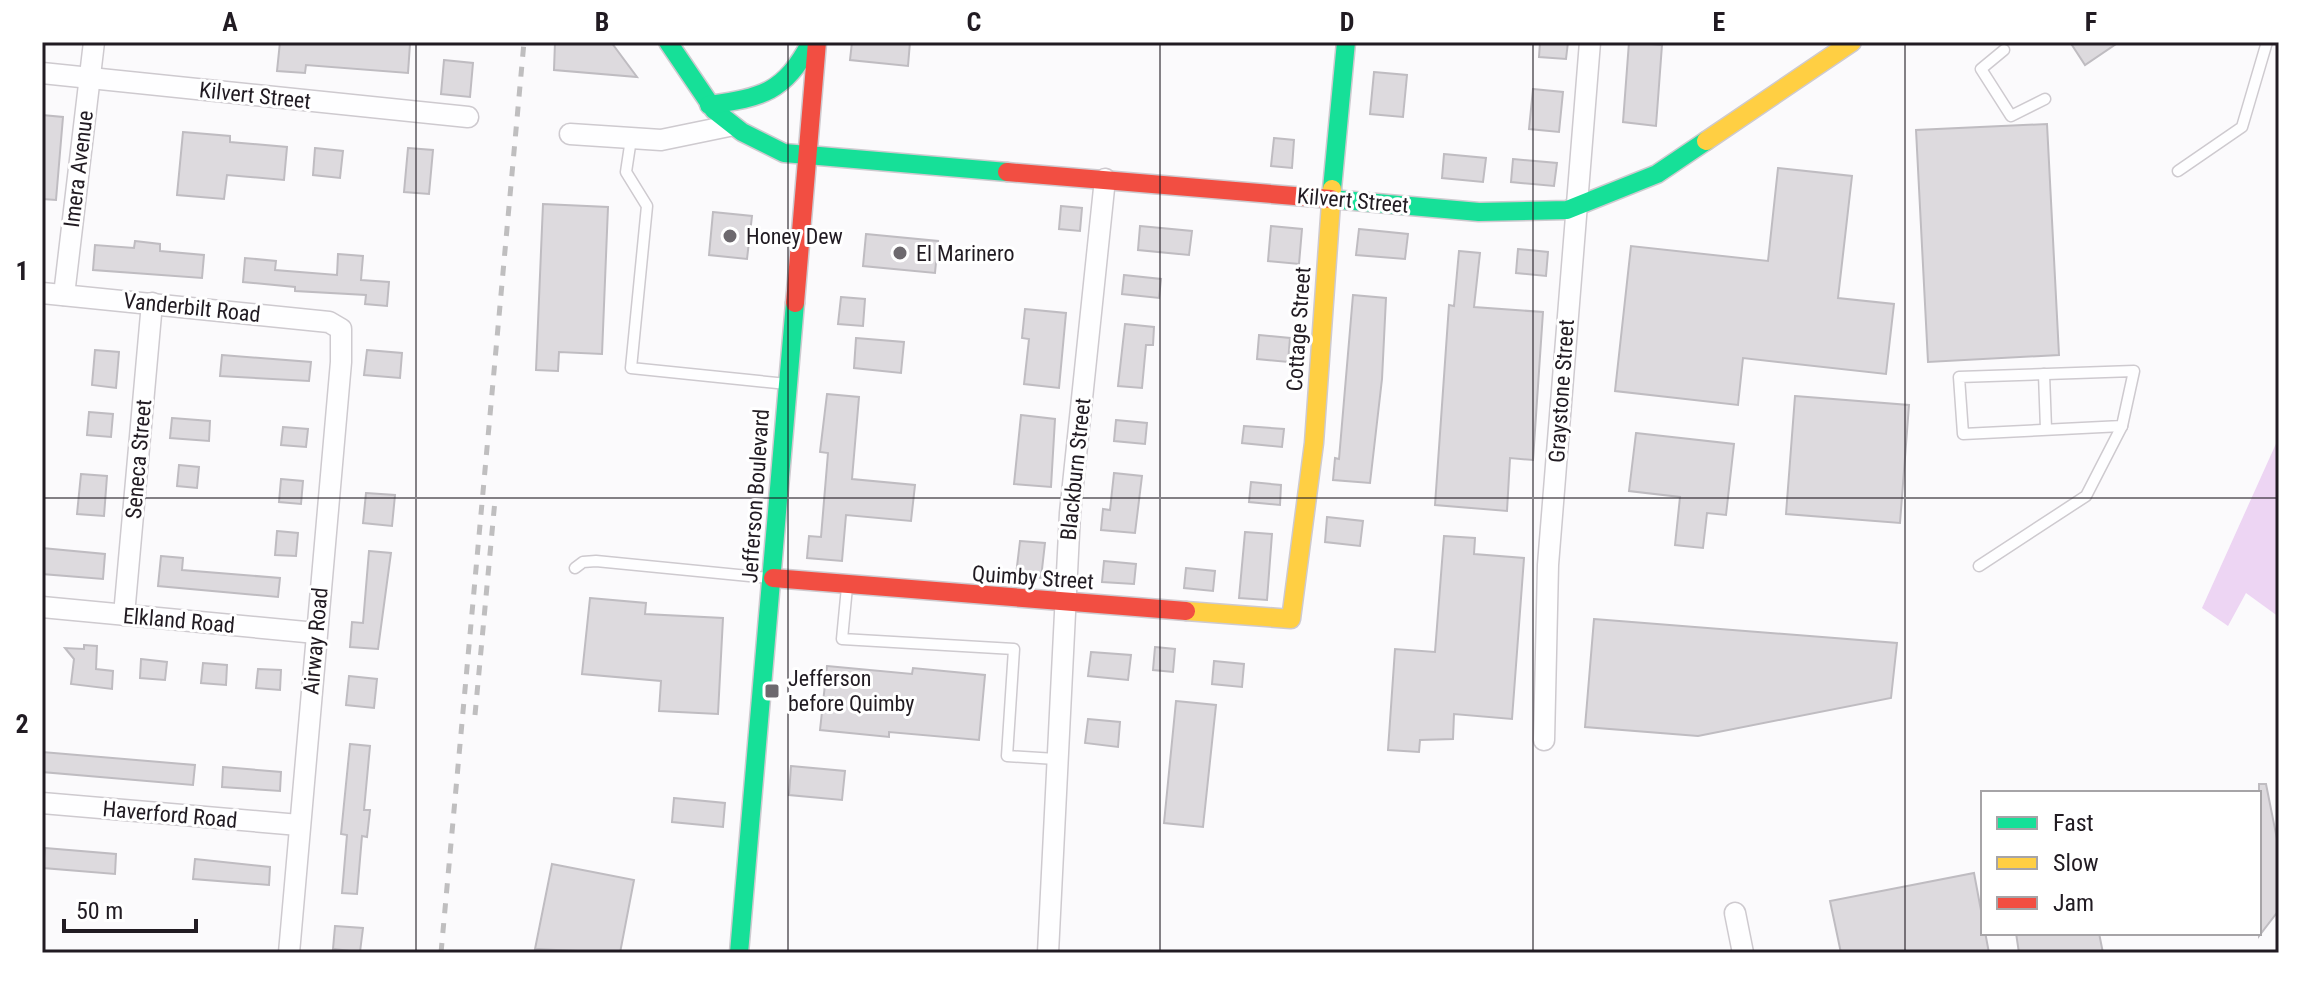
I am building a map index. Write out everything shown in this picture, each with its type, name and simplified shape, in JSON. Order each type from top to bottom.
[{"type":"street","name":"Imera Avenue","points":[[64,295],[94,42]]},
{"type":"street","name":"Kilvert Street","points":[[668,42],[709,105],[729,126],[767,146],[807,157],[1479,212],[1575,207],[1657,174],[1852,42]]},
{"type":"street","points":[[709,105],[763,97],[785,83],[811,42]]},
{"type":"street","name":"Jefferson Boulevard","points":[[739,953],[817,42]]},
{"type":"street","name":"Cottage Street","points":[[1291,619],[1314,443],[1331,198],[1346,42]]},
{"type":"street","name":"Graystone Street","points":[[1544,740],[1548,565],[1590,42]]},
{"type":"street","name":"Kilvert Street","points":[[42,73],[468,117]]},
{"type":"street","points":[[570,134],[661,140],[729,126]]},
{"type":"street","name":"Blackburn Street","points":[[1048,953],[1063,603],[1105,179]]},
{"type":"street","name":"Vanderbilt Road","points":[[42,293],[329,322],[341,329]]},
{"type":"street","name":"Seneca Street","points":[[124,615],[152,303]]},
{"type":"street","name":"Airway Road","points":[[289,953],[341,362],[341,329]]},
{"type":"street","name":"Quimby Street","points":[[773,578],[847,587],[1291,619]]},
{"type":"street","name":"Elkland Road","points":[[42,607],[316,633]]},
{"type":"street","name":"Haverford Road","points":[[42,803],[299,825]]},
{"type":"street","points":[[1735,913],[1743,953]]},
{"type":"lane","points":[[2178,171],[2242,127],[2267,42]]},
{"type":"lane","points":[[2004,50],[1981,69],[2011,116],[2045,99]]},
{"type":"lane","points":[[631,139],[626,172],[647,206],[631,368],[788,384]]},
{"type":"lane","points":[[1979,566],[2086,496],[2122,426],[2134,371],[1959,377],[1963,434],[2122,426]]},
{"type":"lane","points":[[2044,374],[2046,429]]},
{"type":"lane","points":[[575,568],[583,562],[596,561],[773,578]]},
{"type":"lane","points":[[847,587],[842,639],[1014,649],[1007,756],[1056,759]]},
{"type":"shaded area","points":[[2279,437],[2279,617],[2246,593],[2228,626],[2202,608]]},
{"type":"building","points":[[280,42],[410,44],[408,73],[306,65],[305,73],[277,71]]},
{"type":"building","points":[[555,42],[611,42],[637,77],[554,70]]},
{"type":"building","points":[[852,42],[910,42],[908,66],[850,60]]},
{"type":"building","points":[[1540,42],[1568,42],[1566,59],[1539,57]]},
{"type":"building","points":[[1629,42],[1662,45],[1656,126],[1623,122]]},
{"type":"building","points":[[2070,42],[2119,42],[2085,65]]},
{"type":"building","points":[[444,60],[473,63],[470,97],[441,94]]},
{"type":"building","points":[[1374,72],[1407,75],[1403,117],[1370,114]]},
{"type":"building","points":[[1533,89],[1563,92],[1559,132],[1529,129]]},
{"type":"building","points":[[42,115],[63,117],[56,200],[42,199]]},
{"type":"building","points":[[2047,124],[2059,355],[1928,362],[1916,130]]},
{"type":"building","points":[[183,132],[230,136],[230,142],[287,147],[284,180],[227,175],[224,199],[177,195]]},
{"type":"building","points":[[1274,138],[1294,140],[1292,168],[1271,166]]},
{"type":"building","points":[[315,148],[343,151],[340,178],[313,175]]},
{"type":"building","points":[[408,148],[433,150],[429,194],[404,192]]},
{"type":"building","points":[[1444,154],[1486,158],[1483,182],[1442,178]]},
{"type":"building","points":[[1513,159],[1557,163],[1554,186],[1511,182]]},
{"type":"building","points":[[1778,168],[1852,176],[1838,298],[1894,304],[1886,374],[1743,358],[1738,405],[1615,391],[1631,246],[1768,261]]},
{"type":"building","points":[[543,204],[608,207],[602,354],[559,352],[558,371],[536,370]]},
{"type":"building","points":[[1061,206],[1082,208],[1080,231],[1059,229]]},
{"type":"building","name":"Honey Dew","points":[[713,212],[752,216],[747,259],[709,255]]},
{"type":"building","points":[[1140,226],[1192,231],[1189,255],[1138,250]]},
{"type":"building","points":[[1271,226],[1302,229],[1299,264],[1268,261]]},
{"type":"building","points":[[1359,229],[1408,234],[1405,259],[1356,255]]},
{"type":"building","name":"El Marinero","points":[[866,234],[938,241],[935,273],[863,266]]},
{"type":"building","points":[[135,241],[160,244],[160,251],[204,255],[202,278],[93,270],[95,245],[134,248]]},
{"type":"building","points":[[1518,249],[1548,252],[1546,276],[1516,273]]},
{"type":"building","points":[[1459,251],[1480,253],[1474,307],[1543,312],[1533,460],[1510,458],[1507,511],[1435,505],[1449,305],[1454,306]]},
{"type":"building","points":[[338,254],[363,256],[361,280],[389,282],[387,306],[365,304],[366,295],[295,291],[295,287],[243,282],[245,258],[276,261],[275,270],[337,275]]},
{"type":"building","points":[[1124,275],[1161,279],[1159,298],[1122,294]]},
{"type":"building","points":[[1353,295],[1386,298],[1382,379],[1370,483],[1333,480],[1335,458],[1339,459]]},
{"type":"building","points":[[841,297],[865,299],[863,326],[838,324]]},
{"type":"building","points":[[1025,309],[1066,313],[1059,388],[1024,384],[1029,339],[1022,338]]},
{"type":"building","points":[[1125,324],[1154,327],[1153,345],[1146,345],[1142,388],[1118,386]]},
{"type":"building","points":[[1259,335],[1290,338],[1288,362],[1257,359]]},
{"type":"building","points":[[856,338],[904,342],[901,373],[854,368]]},
{"type":"building","points":[[95,350],[119,352],[116,388],[92,385]]},
{"type":"building","points":[[367,350],[402,353],[400,378],[364,375]]},
{"type":"building","points":[[222,355],[311,362],[309,381],[220,376]]},
{"type":"building","points":[[827,394],[859,397],[852,479],[915,485],[911,521],[846,515],[842,561],[807,558],[809,536],[821,537],[828,453],[820,452]]},
{"type":"building","points":[[1795,396],[1909,405],[1900,523],[1786,514]]},
{"type":"building","points":[[89,412],[113,414],[111,437],[87,435]]},
{"type":"building","points":[[1021,415],[1055,419],[1051,487],[1014,484]]},
{"type":"building","points":[[172,418],[210,421],[209,441],[170,438]]},
{"type":"building","points":[[1116,420],[1147,423],[1145,444],[1114,441]]},
{"type":"building","points":[[1244,426],[1284,429],[1282,447],[1242,443]]},
{"type":"building","points":[[283,427],[308,429],[306,447],[281,445]]},
{"type":"building","points":[[1636,433],[1734,444],[1726,515],[1707,513],[1703,548],[1675,545],[1680,497],[1629,491]]},
{"type":"building","points":[[179,465],[199,467],[197,488],[177,486]]},
{"type":"building","points":[[1114,473],[1142,476],[1135,533],[1101,530],[1103,509],[1110,510]]},
{"type":"building","points":[[81,474],[107,476],[104,516],[77,514]]},
{"type":"building","points":[[281,479],[303,481],[301,504],[279,502]]},
{"type":"building","points":[[1251,482],[1281,485],[1280,505],[1249,502]]},
{"type":"building","points":[[366,493],[395,495],[392,526],[363,523]]},
{"type":"building","points":[[1327,517],[1363,521],[1360,546],[1325,542]]},
{"type":"building","points":[[277,531],[298,533],[296,556],[275,555]]},
{"type":"building","points":[[1245,532],[1272,534],[1267,600],[1239,598]]},
{"type":"building","points":[[1444,536],[1475,538],[1474,554],[1524,558],[1512,719],[1454,714],[1453,739],[1420,740],[1419,752],[1388,750],[1395,649],[1435,652]]},
{"type":"building","points":[[1020,541],[1045,543],[1041,578],[1016,575]]},
{"type":"building","points":[[42,548],[105,554],[103,579],[42,574]]},
{"type":"building","points":[[369,551],[391,553],[378,649],[350,647],[352,622],[363,623]]},
{"type":"building","points":[[161,556],[183,558],[182,570],[280,578],[278,597],[158,586]]},
{"type":"building","points":[[1104,561],[1136,564],[1134,584],[1102,582]]},
{"type":"building","points":[[1186,568],[1215,571],[1213,591],[1184,588]]},
{"type":"building","points":[[590,598],[646,603],[645,614],[723,618],[718,714],[659,711],[661,681],[582,674]]},
{"type":"building","points":[[1594,619],[1897,643],[1891,698],[1698,736],[1585,727]]},
{"type":"building","points":[[84,645],[97,646],[96,669],[113,671],[112,689],[71,684],[74,659],[65,648],[84,649]]},
{"type":"building","points":[[1155,647],[1175,649],[1173,672],[1153,670]]},
{"type":"building","points":[[1091,652],[1131,655],[1128,680],[1088,676]]},
{"type":"building","points":[[141,659],[167,662],[165,680],[140,678]]},
{"type":"building","points":[[1214,661],[1244,664],[1242,687],[1212,684]]},
{"type":"building","points":[[203,663],[227,665],[226,685],[201,683]]},
{"type":"building","points":[[827,666],[912,674],[913,668],[985,675],[979,740],[889,732],[889,737],[820,730]]},
{"type":"building","points":[[258,669],[281,670],[280,690],[256,688]]},
{"type":"building","points":[[349,676],[377,679],[374,708],[346,705]]},
{"type":"building","points":[[1176,701],[1216,705],[1203,827],[1164,823]]},
{"type":"building","points":[[1088,719],[1120,722],[1118,747],[1085,743]]},
{"type":"building","points":[[350,744],[370,746],[364,810],[370,810],[367,837],[362,836],[357,894],[342,893],[347,835],[341,834]]},
{"type":"building","points":[[42,752],[195,765],[193,785],[42,772]]},
{"type":"building","points":[[791,766],[845,771],[842,800],[789,795]]},
{"type":"building","points":[[223,767],[281,772],[280,791],[222,787]]},
{"type":"building","points":[[2259,784],[2266,784],[2279,849],[2279,910],[2261,933],[2261,791]]},
{"type":"building","points":[[674,798],[725,803],[723,827],[672,822]]},
{"type":"building","points":[[45,848],[116,854],[115,874],[43,868]]},
{"type":"building","points":[[195,859],[270,867],[269,885],[193,879]]},
{"type":"building","points":[[552,864],[634,880],[620,953],[535,949]]},
{"type":"building","points":[[1974,873],[1981,910],[1981,935],[1986,935],[1989,953],[1841,953],[1830,901]]},
{"type":"building","points":[[335,926],[363,928],[360,952],[333,949]]},
{"type":"building","points":[[2016,935],[2099,935],[2103,953],[2019,953]]},
{"type":"railway","points":[[441,953],[524,42]]},
{"type":"railway","points":[[475,715],[495,500]]},
{"type":"traffic: fast","points":[[668,42],[714,110],[742,132],[784,153],[1007,172]]},
{"type":"traffic: fast","points":[[709,105],[744,99],[770,90],[791,72],[811,42]]},
{"type":"traffic: fast","points":[[1332,189],[1346,42]]},
{"type":"traffic: fast","points":[[1331,199],[1479,212],[1567,210],[1657,174],[1706,141]]},
{"type":"traffic: fast","points":[[739,953],[795,303]]},
{"type":"traffic: slow","points":[[1706,141],[1852,42]]},
{"type":"traffic: slow","points":[[1186,611],[1291,619],[1314,443],[1332,189]]},
{"type":"traffic: jam","points":[[795,303],[817,42]]},
{"type":"traffic: jam","points":[[1007,172],[1331,199]]},
{"type":"traffic: jam","points":[[773,578],[1186,611]]},
{"type":"place","name":"Honey Dew","points":[[730,236]]},
{"type":"place","name":"El Marinero","points":[[900,253]]},
{"type":"place","name":"Jefferson before Quimby","points":[[772,691]]}]
